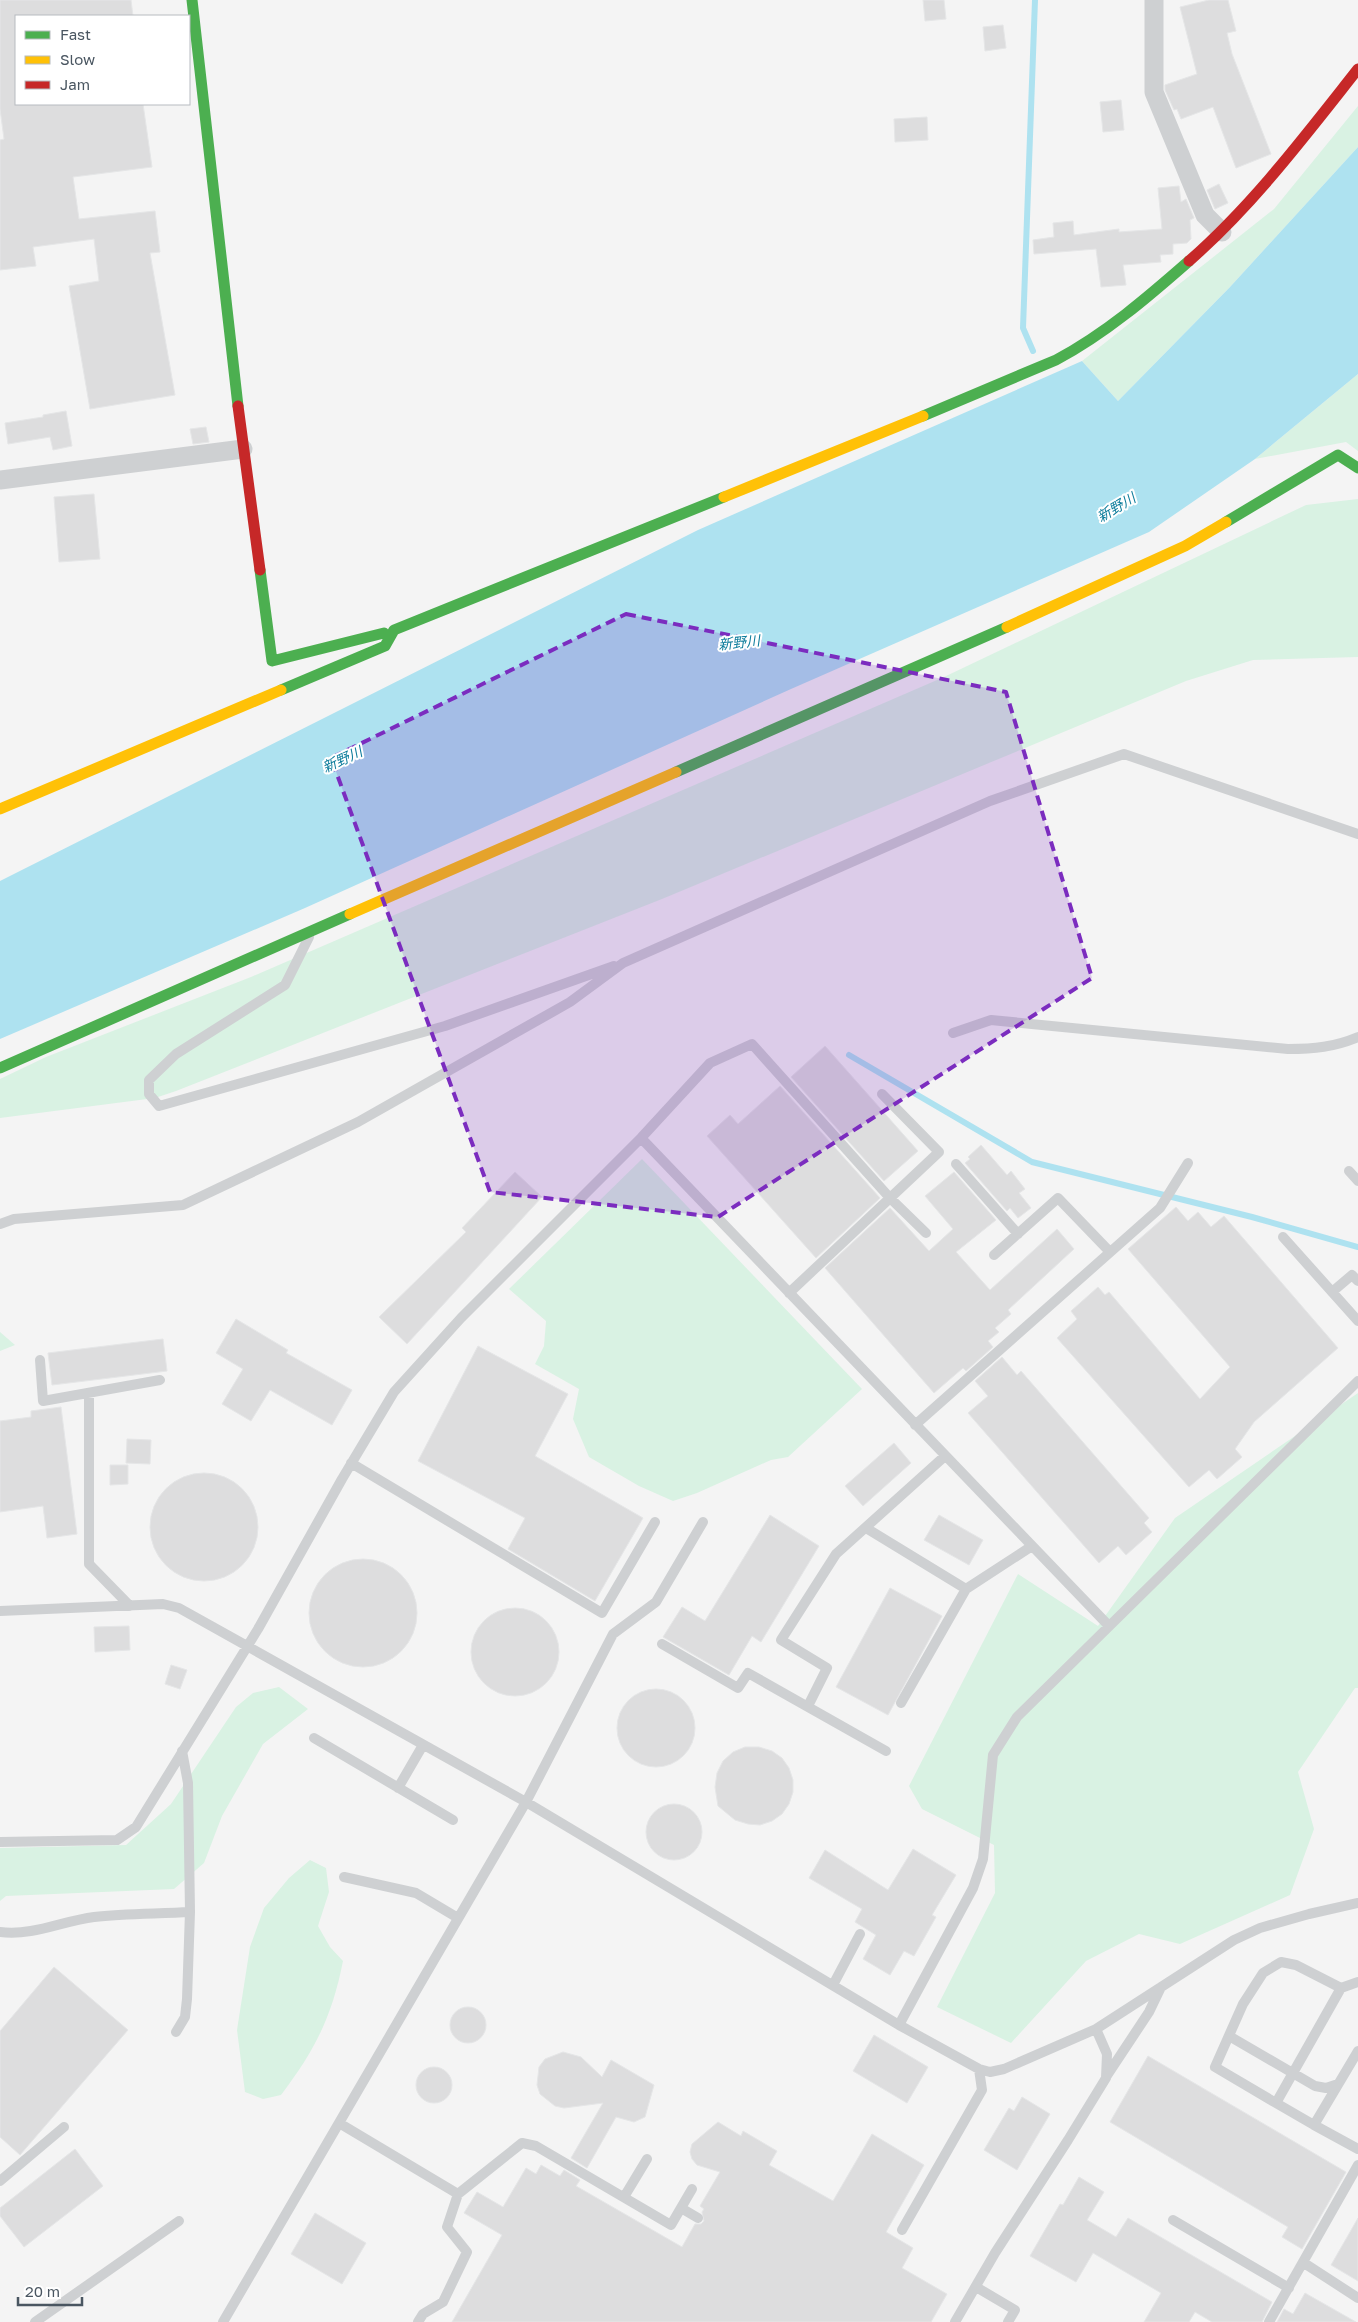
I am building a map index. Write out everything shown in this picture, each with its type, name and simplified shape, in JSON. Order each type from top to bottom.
[{"type":"street","points":[[192,0],[242,449],[272,661],[394,630],[874,437],[1056,360],[1077,349],[1149,296],[1222,232],[1295,149],[1358,69]]},
{"type":"street","points":[[1154,0],[1154,92],[1205,215],[1222,232]]},
{"type":"street","points":[[0,480],[242,449]]},
{"type":"street","points":[[0,1068],[1102,585],[1185,546],[1338,454],[1358,468]]},
{"type":"street","points":[[0,809],[385,646],[394,630]]},
{"type":"lane","points":[[312,930],[285,984],[176,1054],[149,1080],[149,1094],[159,1106],[445,1026],[623,963],[990,801],[1124,754],[1358,834]]},
{"type":"lane","points":[[0,1224],[14,1219],[183,1205],[358,1122],[570,1002],[623,963]]},
{"type":"lane","points":[[953,1033],[991,1020],[1288,1049],[1319,1049],[1340,1045],[1358,1037]]},
{"type":"lane","points":[[0,1842],[117,1840],[136,1826],[246,1647],[394,1392],[461,1318],[641,1138],[710,1063],[752,1044],[890,1198],[926,1233]]},
{"type":"lane","points":[[789,1293],[938,1152],[882,1094]]},
{"type":"lane","points":[[641,1138],[1109,1626]]},
{"type":"lane","points":[[915,1425],[1160,1208],[1188,1163]]},
{"type":"lane","points":[[956,1164],[1018,1234]]},
{"type":"lane","points":[[1349,1171],[1358,1181]]},
{"type":"lane","points":[[994,1255],[1058,1198],[1110,1252]]},
{"type":"lane","points":[[1282,1237],[1358,1321]]},
{"type":"lane","points":[[1332,1292],[1352,1275],[1358,1281]]},
{"type":"lane","points":[[40,1360],[43,1400],[160,1380]]},
{"type":"lane","points":[[899,2025],[973,1888],[983,1859],[992,1755],[1017,1717],[1358,1381]]},
{"type":"lane","points":[[89,1393],[89,1564],[130,1606]]},
{"type":"lane","points":[[808,1706],[827,1668],[781,1640],[836,1554],[945,1456]]},
{"type":"lane","points":[[352,1463],[602,1613],[655,1522]]},
{"type":"lane","points":[[223,2322],[526,1802],[613,1634],[656,1602],[703,1522]]},
{"type":"lane","points":[[866,1528],[966,1589]]},
{"type":"lane","points":[[902,1703],[966,1589],[1032,1546]]},
{"type":"lane","points":[[0,1611],[163,1604],[179,1608],[526,1802],[899,2025],[979,2070],[990,2072],[1004,2069],[1096,2029],[1234,1940],[1260,1928],[1358,1903]]},
{"type":"lane","points":[[662,1644],[738,1688],[748,1672],[886,1751]]},
{"type":"lane","points":[[314,1738],[452,1820]]},
{"type":"lane","points":[[398,1788],[423,1745]]},
{"type":"lane","points":[[176,2032],[185,2017],[190,1912],[188,1783],[182,1751]]},
{"type":"lane","points":[[344,1877],[416,1893],[458,1918]]},
{"type":"lane","points":[[0,1932],[15,1934],[45,1930],[93,1917],[190,1912]]},
{"type":"lane","points":[[832,1985],[860,1934]]},
{"type":"lane","points":[[1341,1988],[1296,1965],[1281,1962],[1263,1973],[1243,2004],[1215,2067],[1358,2149]]},
{"type":"lane","points":[[1276,2103],[1341,1988],[1358,1982]]},
{"type":"lane","points":[[956,2322],[995,2252],[1149,2012],[1161,1987]]},
{"type":"lane","points":[[1096,2029],[1107,2054],[1106,2078]]},
{"type":"lane","points":[[1229,2036],[1316,2086],[1326,2088],[1338,2084]]},
{"type":"lane","points":[[1314,2125],[1358,2051]]},
{"type":"lane","points":[[902,2230],[982,2090],[979,2070]]},
{"type":"lane","points":[[339,2123],[458,2194]]},
{"type":"lane","points":[[0,2181],[64,2127]]},
{"type":"lane","points":[[418,2322],[423,2314],[443,2302],[467,2252],[447,2227],[458,2194],[522,2144],[536,2146],[671,2224],[692,2188]]},
{"type":"lane","points":[[624,2197],[647,2159]]},
{"type":"lane","points":[[1269,2322],[1290,2288],[1358,2165]]},
{"type":"lane","points":[[681,2208],[698,2218]]},
{"type":"lane","points":[[1173,2220],[1290,2288]]},
{"type":"lane","points":[[35,2322],[179,2222]]},
{"type":"lane","points":[[1304,2263],[1358,2298]]},
{"type":"lane","points":[[976,2287],[1015,2310],[1008,2322]]},
{"type":"highlighted area","points":[[626,614],[1006,692],[1092,978],[718,1217],[490,1192],[331,758]]},
{"type":"green space","points":[[1358,106],[1358,147],[1230,287],[1118,401],[1082,361],[1274,209]]},
{"type":"green space","points":[[1358,374],[1358,451],[1346,442],[1255,459]]},
{"type":"green space","points":[[1358,499],[1358,657],[1253,660],[1186,681],[662,899],[176,1091],[155,1098],[0,1118],[0,1079],[46,1057],[251,977],[944,677],[1306,505]]},
{"type":"green space","points":[[642,1159],[862,1389],[788,1457],[771,1460],[697,1493],[673,1501],[639,1486],[589,1457],[573,1419],[579,1389],[535,1364],[544,1346],[546,1321],[509,1289]]},
{"type":"green space","points":[[0,1332],[15,1345],[0,1351]]},
{"type":"green space","points":[[1358,1393],[1358,1688],[1355,1688],[1298,1772],[1314,1829],[1290,1895],[1180,1944],[1139,1934],[1086,1961],[1011,2043],[937,2007],[995,1893],[994,1845],[922,1809],[909,1786],[1018,1574],[1098,1626],[1175,1518]]},
{"type":"green space","points":[[279,1687],[308,1709],[263,1744],[222,1816],[204,1863],[174,1889],[6,1896],[0,1901],[0,1848],[126,1845],[171,1804],[236,1707],[253,1693]]},
{"type":"green space","points":[[310,1860],[326,1868],[329,1892],[318,1926],[330,1947],[343,1961],[328,2016],[313,2048],[281,2095],[263,2099],[245,2092],[237,2030],[250,1947],[264,1908],[289,1878]]},
{"type":"water","name":"新野川","points":[[1358,147],[1358,374],[1255,459],[1149,532],[791,689],[305,908],[0,1039],[0,881],[698,530],[1082,361],[1118,401],[1230,287]]},
{"type":"building","points":[[0,0],[131,0],[133,15],[15,15],[15,105],[143,105],[152,167],[73,177],[79,219],[155,211],[160,252],[150,253],[175,395],[90,409],[69,286],[99,281],[94,239],[33,247],[36,266],[0,270],[0,140],[4,139],[0,109]]},
{"type":"building","points":[[923,0],[944,0],[946,19],[925,21]]},
{"type":"building","points":[[1209,0],[1228,0],[1236,31],[1227,33],[1232,54],[1271,154],[1236,168],[1213,107],[1181,119],[1177,109],[1174,110],[1165,90],[1165,85],[1197,74],[1180,7]]},
{"type":"building","points":[[1003,25],[1006,48],[985,51],[983,27]]},
{"type":"building","points":[[1121,100],[1124,130],[1103,132],[1100,102]]},
{"type":"building","points":[[927,117],[928,140],[895,142],[894,119]]},
{"type":"building","points":[[1219,184],[1228,203],[1215,209],[1207,190]]},
{"type":"building","points":[[1179,186],[1181,202],[1186,199],[1194,218],[1190,220],[1191,239],[1187,243],[1173,244],[1173,254],[1160,255],[1161,262],[1123,265],[1126,285],[1101,287],[1096,249],[1034,254],[1033,240],[1054,237],[1053,223],[1073,221],[1074,235],[1119,229],[1119,232],[1162,229],[1158,188]]},
{"type":"building","points":[[66,411],[72,446],[53,450],[50,437],[8,444],[5,423]]},
{"type":"building","points":[[206,427],[209,442],[193,444],[190,429]]},
{"type":"building","points":[[94,494],[100,559],[59,562],[54,497]]},
{"type":"building","points":[[825,1046],[918,1151],[884,1181],[791,1077]]},
{"type":"building","points":[[780,1086],[880,1198],[816,1258],[707,1136],[730,1115],[738,1124]]},
{"type":"building","points":[[981,1145],[1007,1175],[1011,1171],[1025,1189],[1019,1193],[1031,1208],[1018,1218],[1010,1208],[1007,1211],[965,1163],[970,1159],[968,1157]]},
{"type":"building","points":[[515,1172],[542,1197],[407,1344],[379,1317],[466,1232],[462,1228]]},
{"type":"building","points":[[954,1172],[996,1220],[956,1252],[990,1290],[1057,1229],[1074,1249],[1008,1310],[1011,1314],[995,1328],[999,1332],[988,1341],[993,1347],[966,1371],[963,1368],[934,1393],[825,1268],[890,1208],[929,1251],[953,1229],[925,1196]]},
{"type":"building","points":[[1176,1207],[1188,1221],[1198,1212],[1211,1227],[1224,1216],[1338,1348],[1254,1422],[1235,1449],[1242,1457],[1217,1479],[1209,1470],[1189,1487],[1057,1338],[1077,1319],[1071,1311],[1098,1287],[1105,1295],[1109,1292],[1200,1399],[1230,1367],[1128,1249]]},
{"type":"building","points":[[236,1319],[288,1350],[286,1353],[352,1390],[332,1425],[270,1390],[251,1421],[222,1404],[243,1369],[216,1353]]},
{"type":"building","points":[[163,1339],[167,1371],[52,1385],[48,1353]]},
{"type":"building","points":[[478,1346],[568,1394],[535,1456],[643,1518],[595,1601],[508,1549],[525,1518],[418,1461]]},
{"type":"building","points":[[1002,1357],[1017,1375],[1021,1371],[1149,1518],[1144,1523],[1152,1532],[1126,1555],[1118,1546],[1099,1563],[968,1413],[988,1396],[975,1381]]},
{"type":"building","points":[[61,1407],[77,1534],[47,1538],[43,1506],[0,1512],[0,1421],[31,1417],[31,1411]]},
{"type":"building","points":[[127,1439],[151,1440],[150,1464],[126,1463]]},
{"type":"building","points":[[894,1443],[911,1463],[863,1506],[845,1486]]},
{"type":"building","points":[[110,1465],[128,1465],[128,1484],[110,1485]]},
{"type":"building","points":[[204,1473],[225,1477],[242,1489],[254,1506],[258,1527],[254,1548],[242,1565],[225,1577],[204,1581],[183,1577],[166,1565],[154,1548],[150,1527],[154,1506],[166,1489],[183,1477]]},
{"type":"building","points":[[770,1515],[819,1546],[761,1642],[752,1636],[729,1675],[663,1637],[682,1607],[705,1621]]},
{"type":"building","points":[[939,1515],[983,1540],[969,1565],[924,1540]]},
{"type":"building","points":[[363,1559],[384,1563],[401,1575],[413,1592],[417,1613],[413,1634],[401,1651],[384,1663],[363,1667],[342,1663],[325,1651],[313,1634],[309,1613],[313,1592],[325,1575],[342,1563]]},
{"type":"building","points":[[890,1588],[942,1616],[888,1715],[836,1687]]},
{"type":"building","points":[[515,1608],[532,1612],[546,1621],[555,1635],[559,1652],[555,1669],[546,1683],[532,1692],[515,1696],[498,1692],[484,1683],[475,1669],[471,1652],[475,1635],[484,1621],[498,1612]]},
{"type":"building","points":[[129,1626],[130,1650],[95,1652],[94,1627]]},
{"type":"building","points":[[171,1665],[187,1670],[180,1689],[165,1684]]},
{"type":"building","points":[[656,1689],[671,1692],[684,1700],[692,1713],[695,1728],[692,1743],[684,1756],[671,1764],[656,1767],[641,1764],[628,1756],[620,1743],[617,1728],[620,1713],[628,1700],[641,1692]]},
{"type":"building","points":[[745,1747],[759,1747],[772,1751],[782,1758],[789,1768],[793,1780],[793,1792],[789,1804],[782,1814],[772,1821],[760,1825],[735,1820],[718,1806],[715,1787],[717,1773],[723,1761],[733,1752]]},
{"type":"building","points":[[669,1804],[679,1804],[694,1812],[700,1821],[702,1832],[700,1843],[694,1852],[679,1860],[669,1860],[658,1855],[651,1848],[646,1837],[646,1827],[651,1816],[658,1809]]},
{"type":"building","points":[[913,1849],[956,1875],[932,1915],[936,1917],[914,1956],[904,1951],[890,1975],[863,1959],[876,1935],[855,1922],[862,1909],[809,1878],[825,1850],[888,1890]]},
{"type":"building","points":[[54,1967],[128,2030],[20,2155],[0,2137],[0,2031]]},
{"type":"building","points":[[468,2007],[481,2012],[486,2025],[481,2038],[468,2043],[455,2038],[450,2025],[455,2012]]},
{"type":"building","points":[[874,2035],[928,2067],[907,2103],[853,2071]]},
{"type":"building","points":[[563,2052],[581,2057],[602,2077],[611,2060],[654,2085],[645,2117],[634,2122],[616,2117],[587,2168],[571,2158],[603,2103],[564,2108],[555,2106],[540,2094],[537,2085],[539,2067],[545,2059]]},
{"type":"building","points":[[1148,2056],[1346,2172],[1302,2249],[1282,2237],[1288,2227],[1110,2122]]},
{"type":"building","points":[[434,2067],[441,2068],[447,2072],[451,2078],[451,2092],[447,2098],[441,2102],[434,2103],[427,2102],[421,2098],[417,2092],[416,2085],[417,2078],[421,2072],[427,2068]]},
{"type":"building","points":[[1022,2097],[1050,2114],[1017,2170],[984,2150],[1009,2108],[1014,2111]]},
{"type":"building","points":[[718,2122],[741,2136],[743,2131],[777,2151],[769,2165],[833,2201],[872,2134],[924,2165],[886,2232],[913,2248],[902,2268],[947,2294],[931,2322],[452,2322],[502,2235],[464,2213],[477,2192],[503,2207],[526,2168],[536,2174],[541,2165],[560,2176],[564,2170],[580,2180],[576,2186],[682,2247],[695,2224],[701,2224],[704,2221],[702,2212],[704,2209],[700,2206],[720,2172],[697,2165],[692,2159],[690,2152],[692,2144]]},
{"type":"building","points":[[75,2149],[103,2186],[24,2247],[0,2216],[0,2208]]},
{"type":"building","points":[[1079,2177],[1104,2192],[1087,2220],[1116,2237],[1128,2218],[1272,2302],[1262,2322],[1212,2322],[1195,2312],[1189,2322],[1144,2322],[1161,2293],[1093,2253],[1076,2282],[1030,2256],[1060,2204],[1063,2205]]},
{"type":"building","points":[[315,2213],[366,2243],[342,2284],[291,2254]]},
{"type":"building","points":[[1358,2218],[1358,2281],[1331,2265]]},
{"type":"building","points":[[1305,2293],[1356,2322],[1277,2322],[1284,2309],[1293,2314]]},
{"type":"waterway","points":[[1033,351],[1023,328],[1035,0]]},
{"type":"waterway","points":[[849,1055],[1032,1162],[1252,1217],[1358,1247]]},
{"type":"traffic: fast","points":[[192,0],[238,406]]},
{"type":"traffic: fast","points":[[923,416],[1056,360],[1074,350],[1126,314],[1189,261]]},
{"type":"traffic: fast","points":[[1226,522],[1338,455],[1358,468]]},
{"type":"traffic: fast","points":[[281,690],[385,646],[394,630],[724,497]]},
{"type":"traffic: fast","points":[[260,570],[272,661],[384,633]]},
{"type":"traffic: fast","points":[[676,772],[1007,627]]},
{"type":"traffic: fast","points":[[0,1068],[350,914]]},
{"type":"traffic: slow","points":[[724,497],[923,416]]},
{"type":"traffic: slow","points":[[1007,627],[1185,546],[1226,522]]},
{"type":"traffic: slow","points":[[0,809],[281,690]]},
{"type":"traffic: slow","points":[[350,914],[676,772]]},
{"type":"traffic: jam","points":[[1189,261],[1257,193],[1358,69]]},
{"type":"traffic: jam","points":[[238,406],[260,570]]}]
